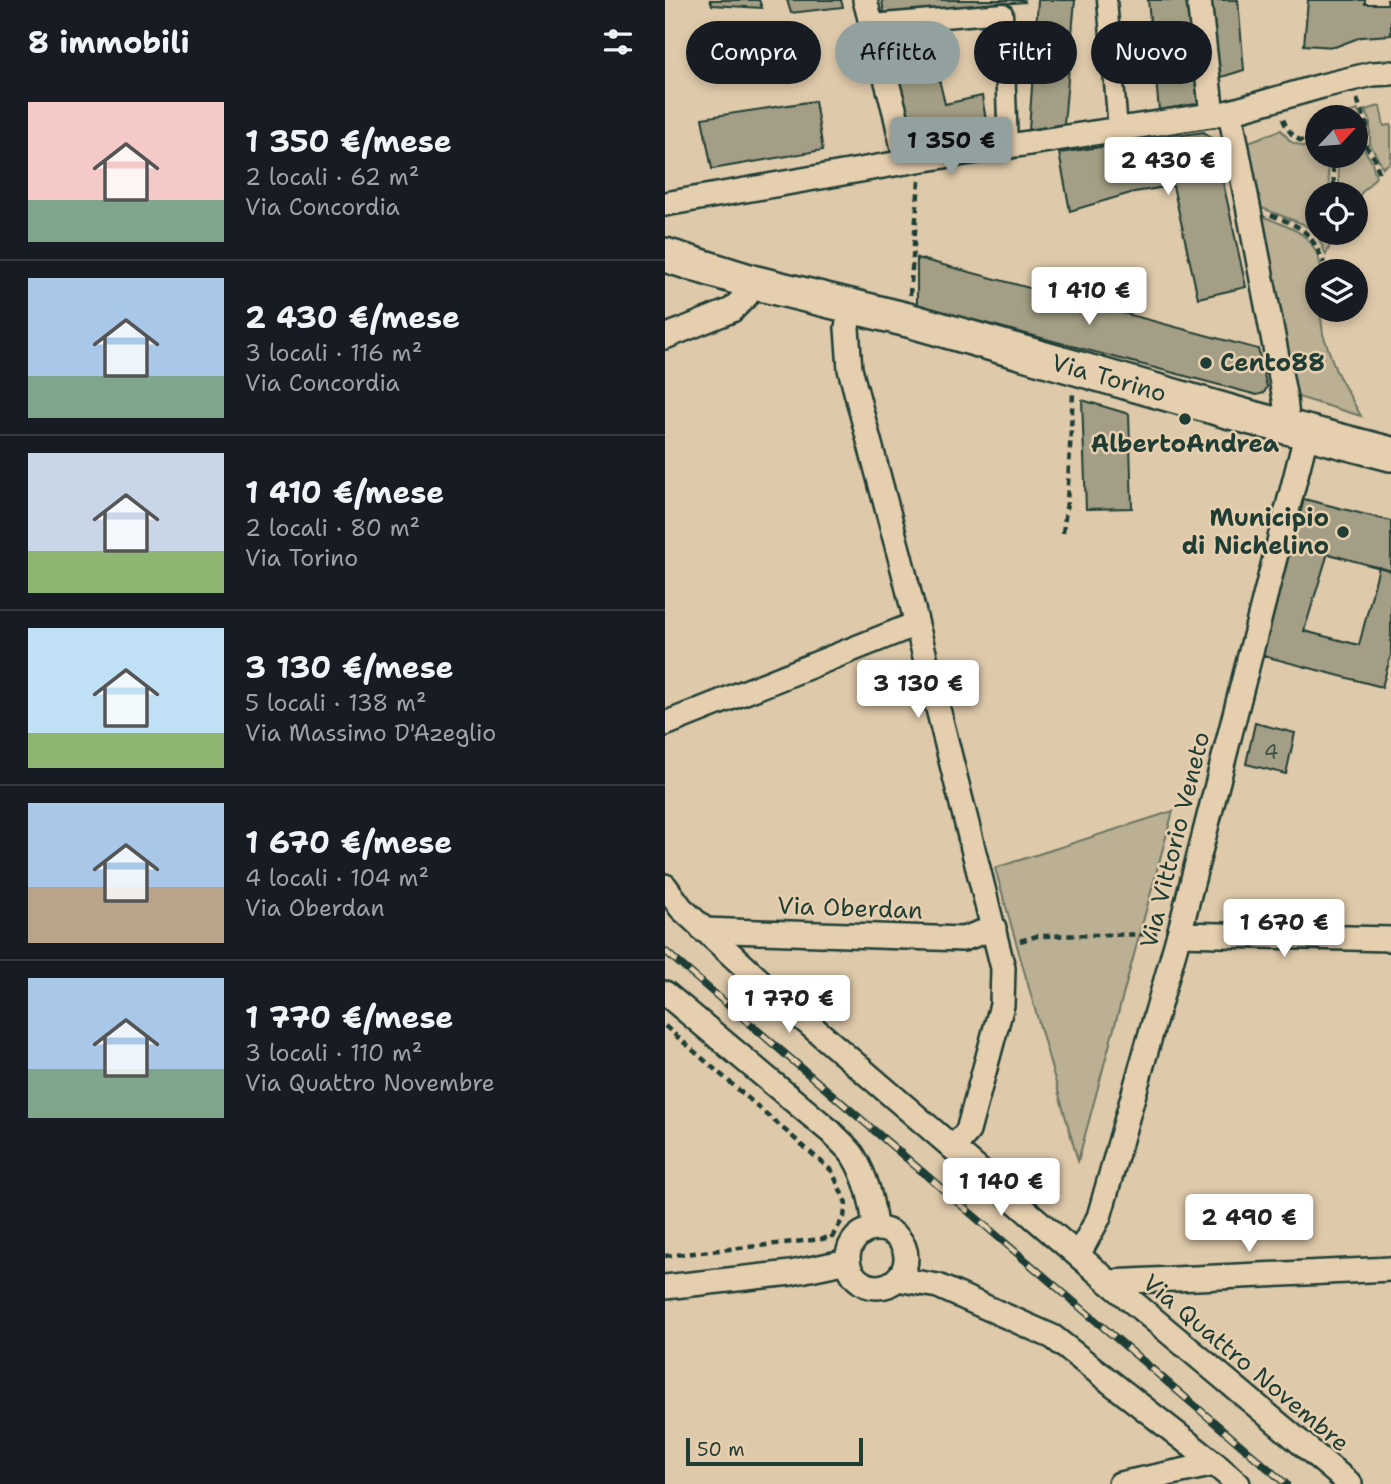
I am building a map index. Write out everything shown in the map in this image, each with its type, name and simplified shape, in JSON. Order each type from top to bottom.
[{"type":"main road","name":"Via Torino","points":[[665,255],[752,282],[908,320],[1391,454]]},
{"type":"street","points":[[865,0],[871,21]]},
{"type":"street","points":[[1107,0],[1118,129]]},
{"type":"street","points":[[1199,0],[1221,113],[1248,207],[1285,399],[1298,429]]},
{"type":"street","points":[[908,21],[1003,13],[1008,146]]},
{"type":"street","points":[[665,204],[913,161],[1221,113],[1350,79],[1391,73]]},
{"type":"street","points":[[888,84],[913,161]]},
{"type":"street","points":[[665,337],[732,310],[747,295],[752,282]]},
{"type":"street","points":[[851,305],[847,328],[850,369],[1003,968],[1002,1005],[968,1131],[953,1148]]},
{"type":"street","name":"Via Vittorio Veneto","points":[[1078,1255],[1099,1217],[1179,934],[1298,429]]},
{"type":"street","points":[[665,724],[916,624]]},
{"type":"street","name":"Via Quattro Novembre","points":[[665,886],[681,908],[703,930],[774,994],[1109,1282],[1350,1484]]},
{"type":"street","name":"Via Oberdan","points":[[703,930],[963,939],[996,937]]},
{"type":"street","points":[[1179,934],[1391,939]]},
{"type":"street","points":[[665,993],[831,1132],[853,1155],[866,1182],[875,1229]]},
{"type":"street","points":[[875,1229],[895,1235],[902,1243],[905,1253],[902,1272],[897,1279],[888,1285],[877,1287],[857,1280],[848,1261],[849,1249],[854,1239],[863,1232],[875,1229]]},
{"type":"street","points":[[905,1253],[937,1286]]},
{"type":"street","points":[[665,1287],[791,1273],[848,1261]]},
{"type":"street","name":"Via Quattro Novembre","points":[[1109,1282],[1391,1269]]},
{"type":"street","points":[[897,1279],[937,1286],[1052,1338],[1238,1484]]},
{"type":"street","points":[[1120,1484],[1215,1464]]},
{"type":"path","points":[[1350,79],[1367,125],[1364,139],[1366,146],[1380,173]]},
{"type":"path","points":[[1275,99],[1286,129],[1305,143]]},
{"type":"path","points":[[908,320],[913,161]]},
{"type":"path","points":[[1248,207],[1300,227],[1313,239],[1322,259]]},
{"type":"path","points":[[1063,533],[1074,368]]},
{"type":"path","points":[[996,937],[1179,934]]},
{"type":"path","points":[[665,1026],[832,1171],[846,1203],[845,1217],[835,1236],[827,1244],[814,1247]]},
{"type":"path","points":[[665,1256],[835,1236]]},
{"type":"shaded area","points":[[1380,106],[1384,126],[1391,125],[1391,162],[1383,168],[1370,144],[1369,109]]},
{"type":"shaded area","points":[[1281,130],[1291,142],[1305,147],[1305,168],[1328,168],[1329,182],[1305,182],[1305,225],[1257,206],[1243,144]]},
{"type":"shaded area","points":[[1369,157],[1376,177],[1368,186],[1368,182],[1339,182],[1338,169],[1369,168]]},
{"type":"shaded area","points":[[1257,213],[1299,232],[1305,237],[1305,245],[1313,246],[1319,259],[1305,259],[1305,322],[1322,322],[1336,371],[1361,416],[1298,397]]},
{"type":"shaded area","points":[[1322,245],[1330,245],[1326,255]]},
{"type":"shaded area","points":[[1173,811],[1078,1161],[995,868]]},
{"type":"building","points":[[710,0],[759,0],[762,8],[712,5]]},
{"type":"building","points":[[787,0],[841,0],[843,7],[791,13]]},
{"type":"building","points":[[882,0],[1024,0],[1025,2],[884,13]]},
{"type":"building","points":[[1038,0],[1075,0],[1073,21],[1037,21]]},
{"type":"building","points":[[1148,0],[1193,0],[1195,21],[1150,21]]},
{"type":"building","points":[[1205,0],[1238,0],[1244,70],[1212,80],[1212,21],[1207,21]]},
{"type":"building","points":[[1308,0],[1365,0],[1365,4],[1388,4],[1387,0],[1391,0],[1391,35],[1361,37],[1335,47],[1304,45]]},
{"type":"building","points":[[893,84],[940,84],[945,104],[982,96],[989,139],[910,154]]},
{"type":"building","points":[[1032,84],[1068,84],[1064,124],[1029,130]]},
{"type":"building","points":[[1156,84],[1201,84],[1203,103],[1159,110]]},
{"type":"building","points":[[815,101],[823,150],[712,169],[702,118]]},
{"type":"building","points":[[1204,132],[1214,141],[1246,287],[1198,298],[1173,186],[1134,192],[1070,211],[1059,153]]},
{"type":"building","points":[[917,258],[1258,349],[1267,387],[1264,393],[1257,395],[917,305]]},
{"type":"building","points":[[1082,400],[1129,414],[1132,508],[1086,509]]},
{"type":"building","name":"Municipio di Nichelino","points":[[1304,499],[1391,521],[1391,571],[1292,544]]},
{"type":"building","points":[[1292,544],[1328,553],[1304,631],[1359,645],[1379,567],[1391,571],[1391,655],[1382,687],[1260,655]]},
{"type":"building","points":[[1255,723],[1295,733],[1286,774],[1246,764]]},
{"type":"railway","points":[[665,951],[1286,1484]]},
{"type":"place","name":"Cento88","points":[[1206,363]]},
{"type":"place","name":"AlbertoAndrea","points":[[1185,419]]},
{"type":"place","name":"Municipio di Nichelino","points":[[1343,532]]}]
